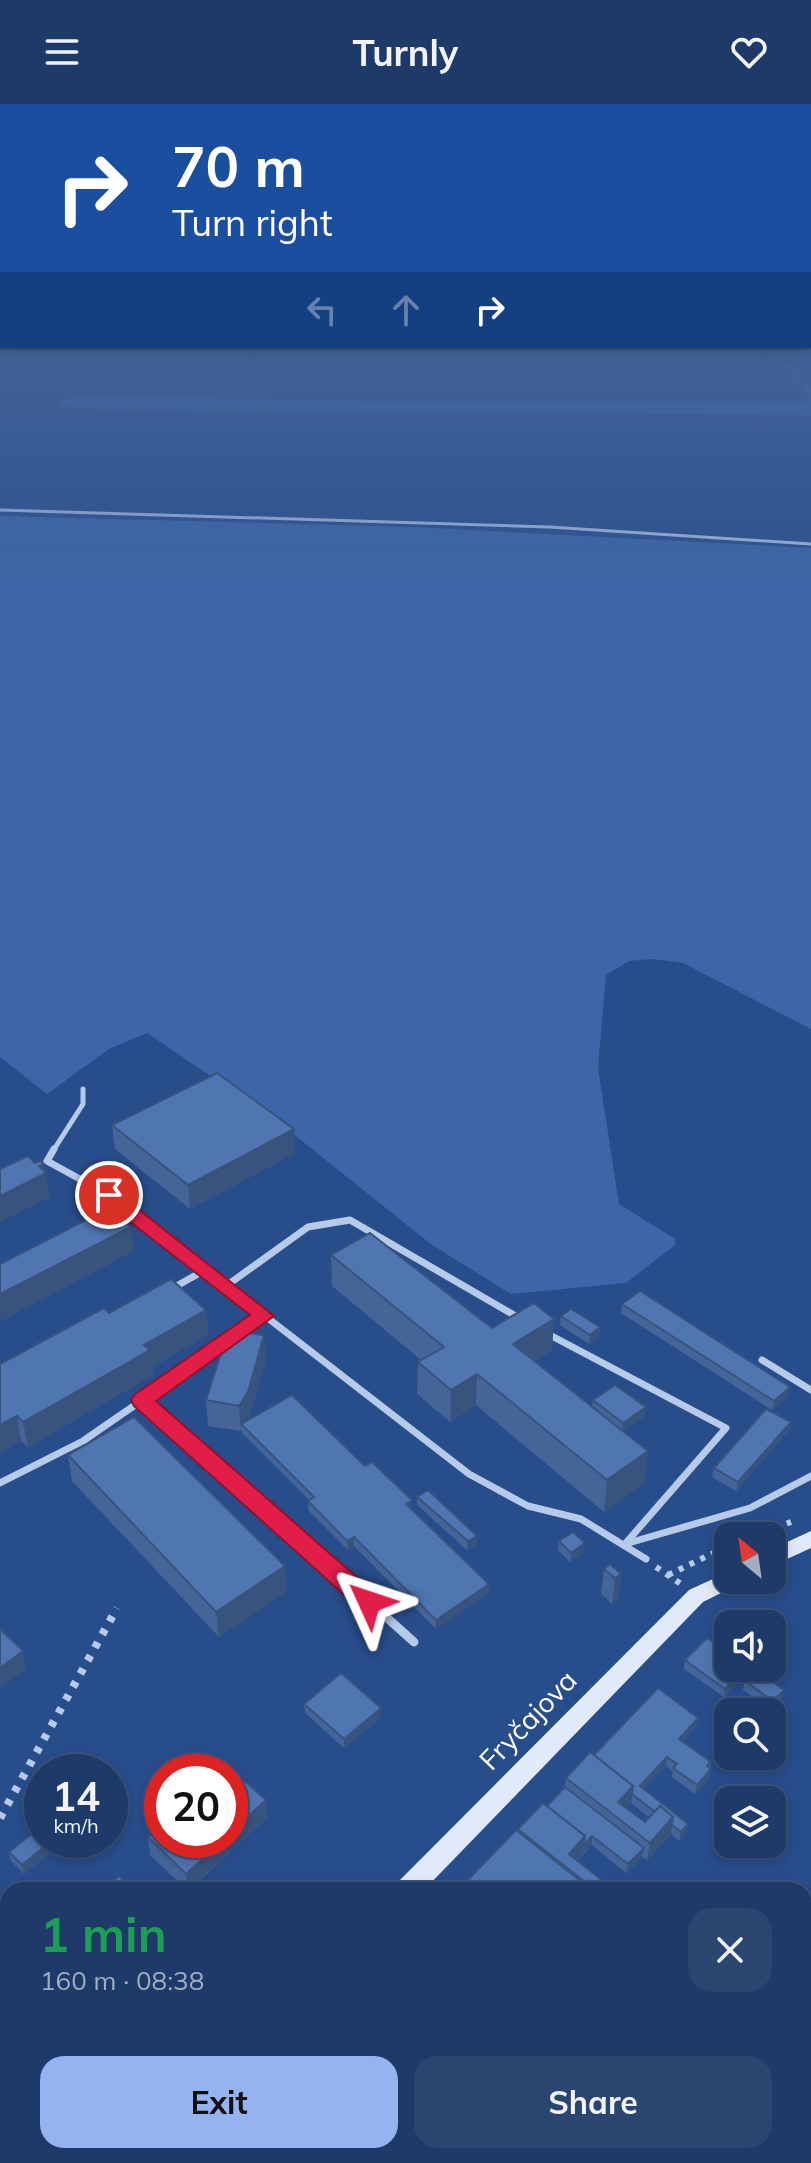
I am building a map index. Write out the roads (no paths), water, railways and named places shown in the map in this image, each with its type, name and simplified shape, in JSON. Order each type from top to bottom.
[{"type":"main road","points":[[786,1551],[811,1539]]},
{"type":"main road","name":"Fryčajova","points":[[415,1882],[696,1596],[714,1587]]},
{"type":"lane","points":[[0,510],[550,527],[811,544]]},
{"type":"lane","points":[[83,1089],[83,1104],[47,1161],[109,1195],[469,1474],[528,1506],[581,1519],[646,1559]]},
{"type":"lane","points":[[226,1286],[308,1227],[350,1220],[523,1320]]},
{"type":"lane","points":[[164,1293],[205,1270]]},
{"type":"lane","points":[[0,1483],[83,1441],[264,1316]]},
{"type":"lane","points":[[537,1327],[726,1428],[625,1544]]},
{"type":"lane","points":[[762,1360],[811,1390]]},
{"type":"lane","points":[[142,1400],[414,1642]]},
{"type":"lane","points":[[625,1544],[750,1508],[811,1476]]}]
